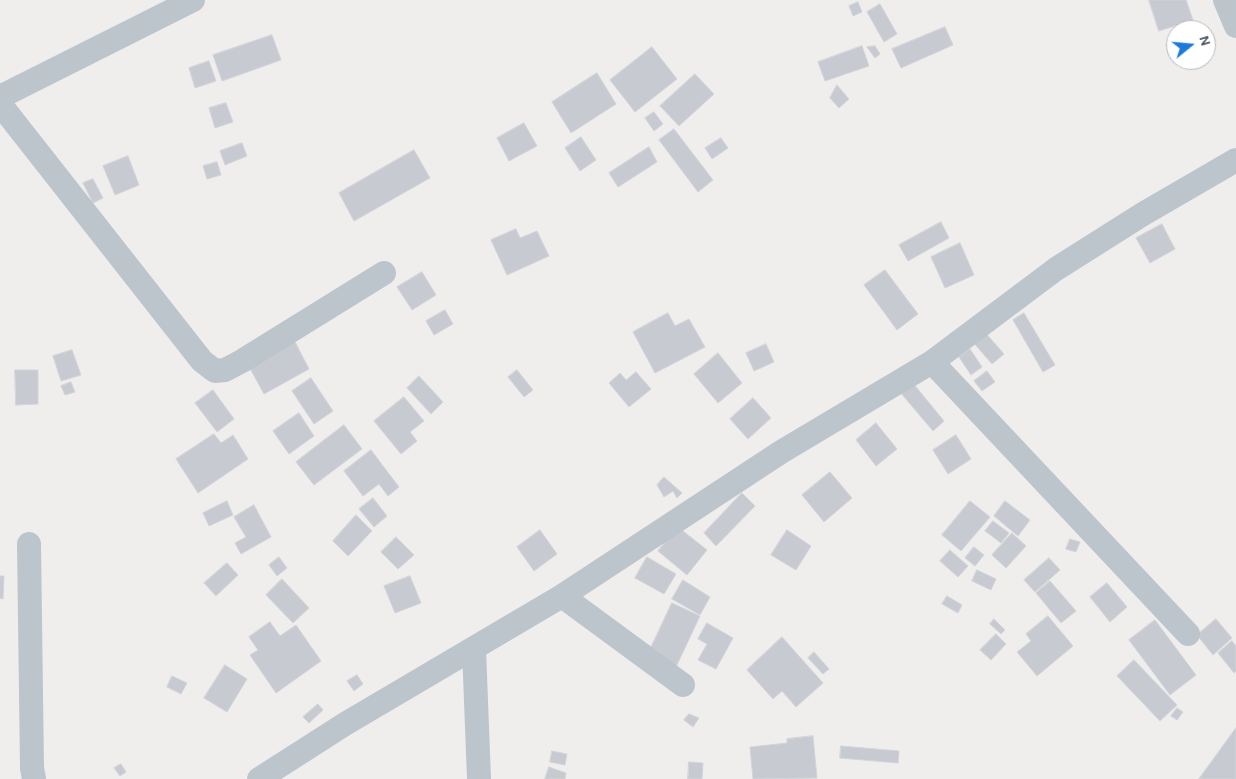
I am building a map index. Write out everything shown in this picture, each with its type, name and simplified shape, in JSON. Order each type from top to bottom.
[{"type":"street","points":[[0,97],[193,0]]},
{"type":"street","points":[[1225,0],[1236,26]]},
{"type":"street","points":[[0,104],[202,361],[214,371],[225,370],[242,361],[384,273]]},
{"type":"street","points":[[259,779],[345,724],[562,596],[781,452],[932,362],[1056,269],[1143,214],[1236,160]]},
{"type":"street","points":[[932,362],[1188,634]]},
{"type":"street","points":[[29,544],[32,768],[34,779]]},
{"type":"street","points":[[562,596],[683,685]]},
{"type":"street","points":[[474,649],[478,779]]},
{"type":"building","points":[[1149,0],[1186,0],[1193,20],[1166,20],[1166,29],[1159,31]]},
{"type":"building","points":[[858,2],[862,12],[853,16],[849,6]]},
{"type":"building","points":[[880,4],[897,34],[884,42],[867,12]]},
{"type":"building","points":[[945,27],[953,45],[901,68],[892,49]]},
{"type":"building","points":[[272,35],[281,60],[222,81],[213,55]]},
{"type":"building","points":[[862,46],[869,66],[825,81],[818,62]]},
{"type":"building","points":[[875,46],[880,54],[875,58],[867,47]]},
{"type":"building","points":[[652,47],[677,79],[635,112],[610,80]]},
{"type":"building","points":[[209,61],[216,81],[195,88],[189,68]]},
{"type":"building","points":[[597,73],[616,104],[571,133],[552,102]]},
{"type":"building","points":[[695,74],[714,94],[679,126],[660,106]]},
{"type":"building","points":[[837,85],[849,99],[839,108],[830,98]]},
{"type":"building","points":[[226,103],[233,122],[215,128],[209,108]]},
{"type":"building","points":[[654,112],[663,124],[654,131],[645,118]]},
{"type":"building","points":[[524,123],[537,146],[509,161],[497,138]]},
{"type":"building","points":[[674,129],[713,180],[698,192],[659,140]]},
{"type":"building","points":[[581,137],[596,160],[580,171],[565,148]]},
{"type":"building","points":[[721,138],[728,148],[712,159],[705,148]]},
{"type":"building","points":[[242,143],[247,156],[225,165],[220,151]]},
{"type":"building","points":[[649,147],[657,162],[618,187],[609,173]]},
{"type":"building","points":[[414,150],[430,178],[354,221],[339,193]]},
{"type":"building","points":[[128,156],[139,185],[115,195],[103,166]]},
{"type":"building","points":[[217,162],[221,175],[207,179],[203,166]]},
{"type":"building","points":[[93,179],[103,198],[93,203],[83,183]]},
{"type":"building","points":[[941,222],[949,238],[908,261],[899,245]]},
{"type":"building","points":[[1162,224],[1175,249],[1150,263],[1136,238]]},
{"type":"building","points":[[516,229],[520,238],[537,231],[549,256],[507,275],[491,240]]},
{"type":"building","points":[[960,243],[974,275],[945,288],[931,257]]},
{"type":"building","points":[[885,270],[918,314],[897,330],[864,285]]},
{"type":"building","points":[[422,272],[436,295],[412,310],[397,287]]},
{"type":"building","points":[[445,310],[453,324],[434,335],[426,321]]},
{"type":"building","points":[[668,313],[675,326],[689,319],[705,347],[655,373],[633,332]]},
{"type":"building","points":[[1024,313],[1055,365],[1043,372],[1013,320]]},
{"type":"building","points":[[983,330],[1004,354],[992,364],[972,341]]},
{"type":"building","points":[[292,336],[309,369],[264,394],[246,361]]},
{"type":"building","points":[[766,344],[774,362],[754,371],[746,353]]},
{"type":"building","points":[[970,349],[982,367],[971,375],[959,357]]},
{"type":"building","points":[[72,350],[81,375],[61,381],[53,356]]},
{"type":"building","points":[[718,353],[742,383],[718,403],[694,374]]},
{"type":"building","points":[[15,370],[38,370],[38,404],[16,405]]},
{"type":"building","points":[[517,370],[533,390],[524,397],[508,377]]},
{"type":"building","points":[[987,371],[995,382],[982,391],[974,381]]},
{"type":"building","points":[[636,372],[651,389],[629,407],[609,383],[620,373],[626,380]]},
{"type":"building","points":[[419,376],[443,402],[431,414],[407,388]]},
{"type":"building","points":[[311,378],[333,411],[314,424],[292,391]]},
{"type":"building","points":[[71,382],[75,392],[65,395],[61,386]]},
{"type":"building","points":[[912,382],[944,421],[933,431],[900,392]]},
{"type":"building","points":[[213,390],[234,419],[217,432],[195,403]]},
{"type":"building","points":[[404,397],[424,421],[410,432],[417,441],[401,454],[374,421]]},
{"type":"building","points":[[753,398],[771,418],[748,439],[730,419]]},
{"type":"building","points":[[299,413],[314,436],[289,454],[273,431]]},
{"type":"building","points":[[876,423],[897,449],[876,466],[856,440]]},
{"type":"building","points":[[344,425],[362,449],[314,485],[296,462]]},
{"type":"building","points":[[214,434],[221,443],[233,435],[248,459],[198,493],[176,459]]},
{"type":"building","points":[[956,435],[971,459],[948,474],[933,450]]},
{"type":"building","points":[[371,450],[399,487],[388,496],[379,484],[363,496],[344,471]]},
{"type":"building","points":[[830,472],[852,498],[824,522],[802,495]]},
{"type":"building","points":[[664,477],[682,493],[677,498],[673,491],[664,497],[657,485]]},
{"type":"building","points":[[742,493],[755,506],[716,546],[704,533]]},
{"type":"building","points":[[373,498],[387,516],[374,527],[359,509]]},
{"type":"building","points":[[227,501],[233,515],[209,526],[203,513]]},
{"type":"building","points":[[970,501],[990,517],[961,551],[942,535]]},
{"type":"building","points":[[1005,501],[1030,520],[1018,536],[994,516]]},
{"type":"building","points":[[254,505],[271,537],[241,554],[235,543],[246,537],[234,517]]},
{"type":"building","points":[[356,515],[372,531],[348,556],[333,541]]},
{"type":"building","points":[[993,521],[1009,533],[1001,543],[985,531]]},
{"type":"building","points":[[678,527],[707,550],[687,575],[658,551]]},
{"type":"building","points":[[540,530],[557,554],[534,571],[517,547]]},
{"type":"building","points":[[787,530],[811,546],[796,570],[771,555]]},
{"type":"building","points":[[1012,533],[1026,546],[1006,568],[992,555]]},
{"type":"building","points":[[396,537],[414,555],[398,569],[381,552]]},
{"type":"building","points":[[1070,539],[1080,542],[1076,552],[1066,549]]},
{"type":"building","points":[[974,547],[984,555],[975,566],[965,558]]},
{"type":"building","points":[[950,550],[968,566],[958,577],[940,561]]},
{"type":"building","points":[[279,557],[287,568],[277,576],[269,565]]},
{"type":"building","points":[[647,557],[676,574],[664,594],[635,578]]},
{"type":"building","points":[[1049,558],[1060,570],[1035,592],[1024,580]]},
{"type":"building","points":[[227,563],[238,575],[216,596],[204,583]]},
{"type":"building","points":[[977,570],[996,579],[991,590],[972,581]]},
{"type":"building","points":[[0,576],[4,576],[3,599],[0,598]]},
{"type":"building","points":[[410,576],[421,603],[395,613],[384,586]]},
{"type":"building","points":[[282,579],[309,608],[293,623],[266,595]]},
{"type":"building","points":[[683,580],[710,597],[700,615],[672,599]]},
{"type":"building","points":[[1050,581],[1076,611],[1061,623],[1036,593]]},
{"type":"building","points":[[1107,583],[1127,607],[1110,622],[1090,597]]},
{"type":"building","points":[[947,596],[962,605],[958,613],[942,604]]},
{"type":"building","points":[[672,603],[700,616],[676,667],[648,654]]},
{"type":"building","points":[[1048,616],[1073,646],[1037,676],[1017,652],[1031,641],[1026,634]]},
{"type":"building","points":[[994,619],[1005,630],[1001,634],[990,624]]},
{"type":"building","points":[[1216,619],[1232,638],[1213,655],[1197,635]]},
{"type":"building","points":[[1155,620],[1196,675],[1170,695],[1129,640]]},
{"type":"building","points":[[270,622],[280,636],[296,625],[321,661],[276,693],[250,655],[258,650],[249,637]]},
{"type":"building","points":[[707,623],[733,638],[716,669],[698,660],[707,644],[698,639]]},
{"type":"building","points":[[996,634],[1006,644],[991,660],[980,650]]},
{"type":"building","points":[[782,637],[823,683],[796,707],[782,691],[773,699],[747,670]]},
{"type":"building","points":[[1232,641],[1236,646],[1236,671],[1234,673],[1218,653]]},
{"type":"building","points":[[814,652],[829,669],[823,674],[808,658]]},
{"type":"building","points":[[1134,660],[1177,705],[1160,721],[1117,676]]},
{"type":"building","points":[[225,665],[247,679],[227,712],[204,698]]},
{"type":"building","points":[[357,675],[363,684],[354,691],[347,681]]},
{"type":"building","points":[[172,676],[187,683],[181,694],[167,687]]},
{"type":"building","points":[[318,704],[323,710],[309,723],[303,717]]},
{"type":"building","points":[[1177,708],[1183,712],[1177,720],[1171,716]]},
{"type":"building","points":[[689,714],[699,718],[693,727],[684,720]]},
{"type":"building","points":[[1236,728],[1236,779],[1199,779]]},
{"type":"building","points":[[813,736],[817,778],[753,779],[750,747],[787,743],[787,739]]},
{"type":"building","points":[[841,746],[899,751],[898,763],[840,758]]},
{"type":"building","points":[[552,751],[567,754],[565,765],[550,762]]},
{"type":"building","points":[[689,762],[703,763],[702,779],[688,779]]},
{"type":"building","points":[[121,764],[126,772],[120,776],[114,768]]},
{"type":"building","points":[[549,767],[566,773],[565,779],[545,779]]}]
